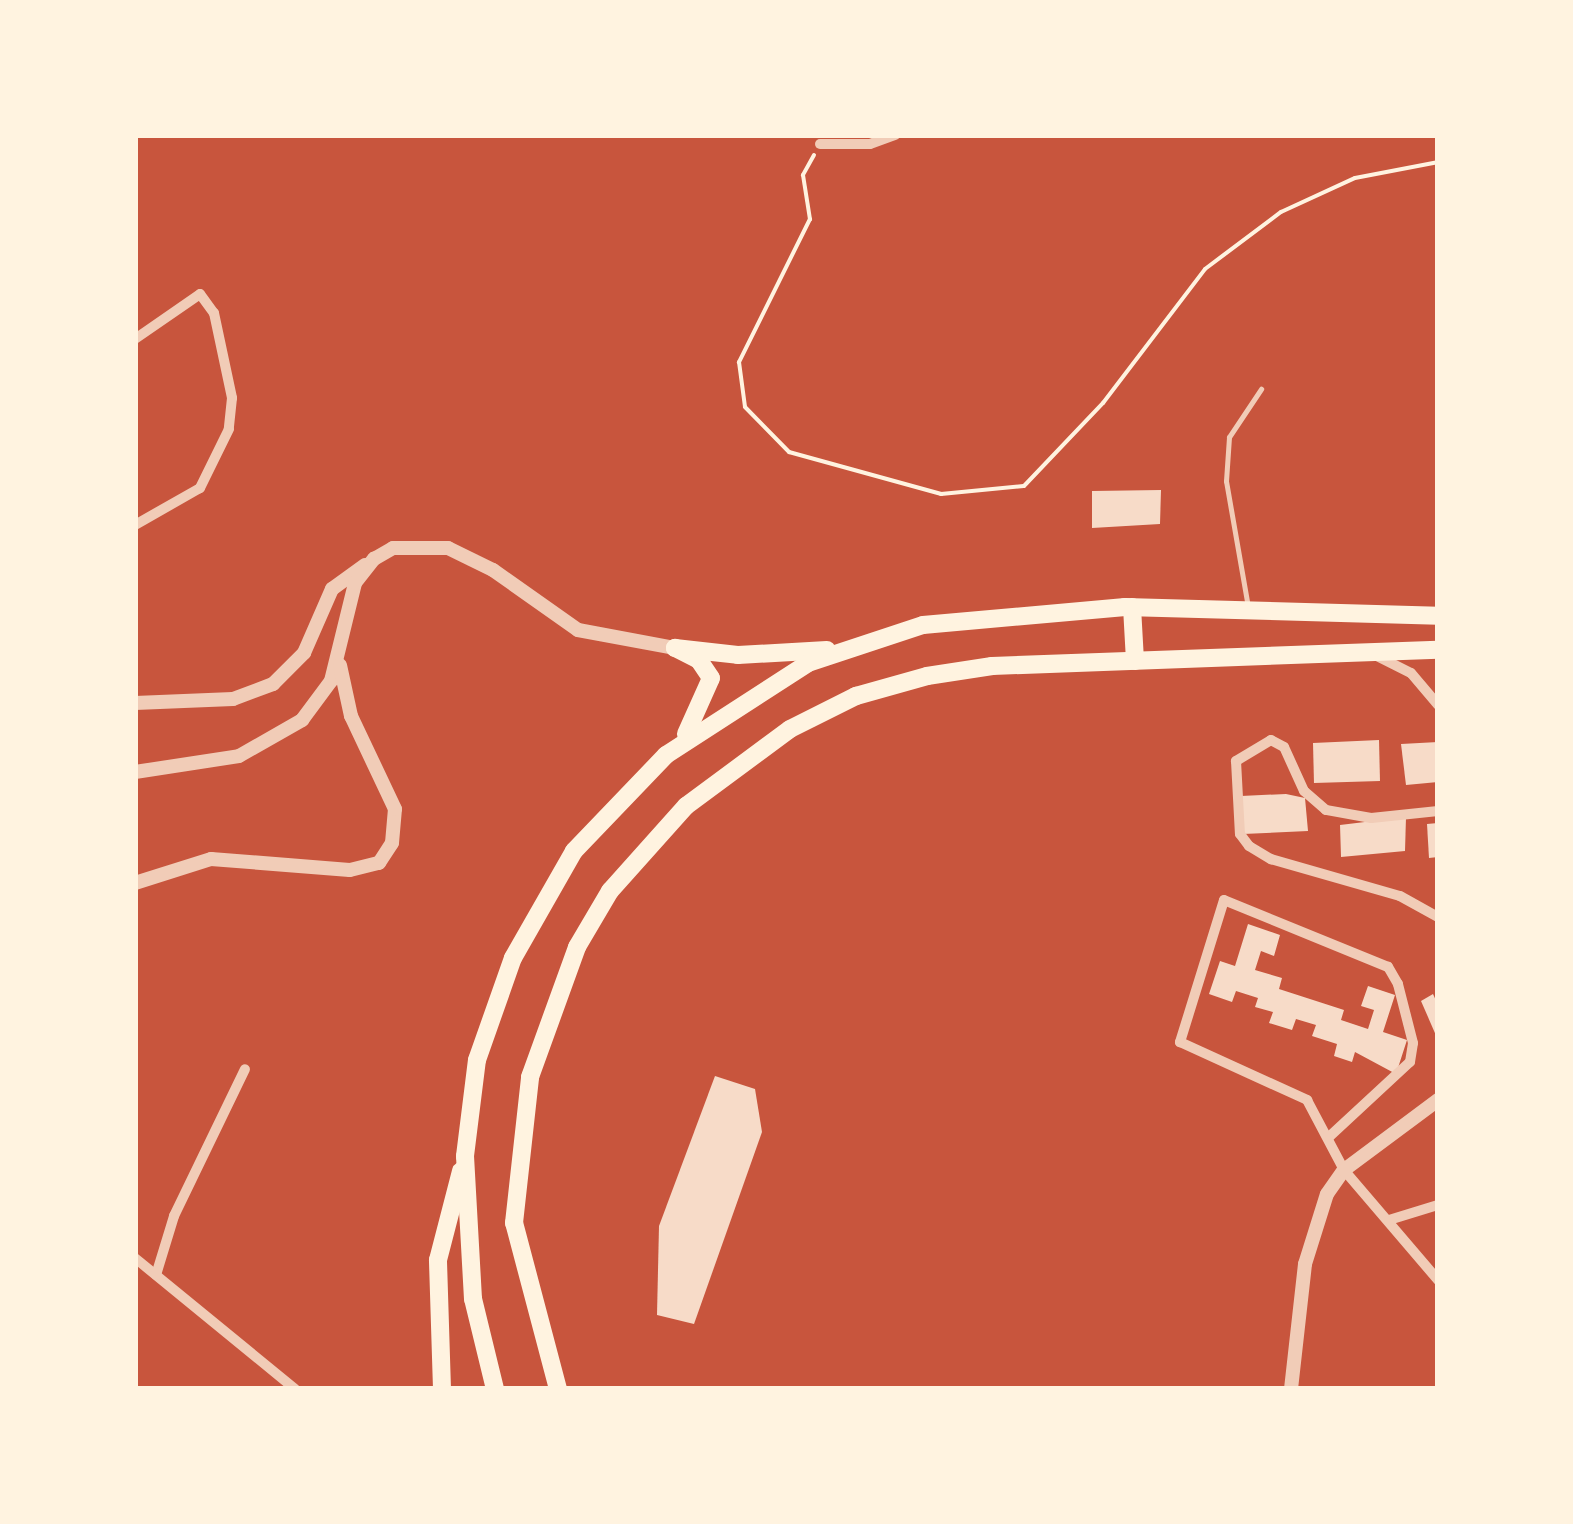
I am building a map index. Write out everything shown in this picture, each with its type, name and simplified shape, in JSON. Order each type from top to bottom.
[{"type":"highway","points":[[1132,607],[1135,661]]},
{"type":"highway","points":[[675,648],[738,655],[847,648],[983,616],[1132,607],[1438,616]]},
{"type":"highway","points":[[675,648],[699,660],[711,678],[705,702],[678,746]]},
{"type":"highway","points":[[442,1389],[438,1260],[465,1156],[476,1060],[513,958],[574,851],[678,746],[755,692],[847,648]]},
{"type":"highway","points":[[558,1389],[540,1339],[514,1224],[530,1078],[578,947],[647,844],[737,765],[856,696],[992,666],[1438,650]]},
{"type":"highway","points":[[465,1156],[474,1300],[495,1389]]},
{"type":"highway","points":[[540,1339],[573,1389]]},
{"type":"street","points":[[820,144],[870,144],[894,135]]},
{"type":"street","points":[[135,339],[200,294],[214,313],[232,398],[228,429],[200,488],[135,525]]},
{"type":"street","points":[[135,702],[233,698],[273,684],[304,653],[332,589],[394,548],[437,545],[493,570],[578,630],[675,648]]},
{"type":"street","points":[[135,772],[216,762],[263,747],[316,706],[341,649],[350,596],[374,559]]},
{"type":"street","points":[[135,883],[211,859],[350,870],[379,863],[396,820],[352,716],[341,649]]},
{"type":"street","points":[[1370,652],[1411,673],[1438,705]]},
{"type":"street","points":[[1438,811],[1371,818],[1326,810],[1304,790],[1276,742],[1236,761],[1240,834],[1249,846],[1272,859],[1400,896],[1438,917]]},
{"type":"street","points":[[1330,1136],[1410,1062],[1410,1022],[1388,967],[1224,900],[1180,1042],[1294,1090],[1318,1112],[1344,1170],[1438,1280]]},
{"type":"street","points":[[156,1275],[174,1216],[245,1070]]},
{"type":"street","points":[[1291,1389],[1314,1220],[1344,1170],[1438,1100]]},
{"type":"street","points":[[1389,1220],[1438,1205]]},
{"type":"street","points":[[135,1258],[294,1389]]},
{"type":"lane","points":[[1249,610],[1226,481],[1229,437],[1261,388]]},
{"type":"path","points":[[820,144],[803,175],[810,219],[740,362],[745,408],[790,452],[941,494],[1024,486],[1103,403],[1205,269],[1282,212],[1354,178],[1438,162]]},
{"type":"building","points":[[1161,490],[1160,524],[1092,528],[1092,491]]},
{"type":"building","points":[[1379,740],[1380,781],[1314,783],[1313,743]]},
{"type":"building","points":[[1438,742],[1438,782],[1406,785],[1401,744]]},
{"type":"building","points":[[1286,794],[1305,798],[1308,831],[1243,834],[1241,796]]},
{"type":"building","points":[[1406,817],[1405,851],[1341,857],[1340,825]]},
{"type":"building","points":[[1438,823],[1438,857],[1429,858],[1427,824]]},
{"type":"building","points":[[1248,924],[1280,935],[1274,956],[1261,951],[1255,970],[1282,978],[1279,989],[1344,1010],[1341,1020],[1368,1029],[1374,1010],[1361,1006],[1368,986],[1395,995],[1383,1032],[1407,1040],[1396,1074],[1355,1052],[1352,1062],[1334,1056],[1337,1044],[1312,1036],[1316,1025],[1296,1019],[1292,1030],[1269,1023],[1273,1012],[1255,1007],[1258,998],[1236,991],[1232,1002],[1209,994],[1220,961],[1235,966]]},
{"type":"building","points":[[1433,994],[1438,1005],[1438,1040],[1421,1001]]},
{"type":"building","points":[[715,1076],[755,1089],[762,1132],[694,1324],[657,1315],[659,1226]]}]
